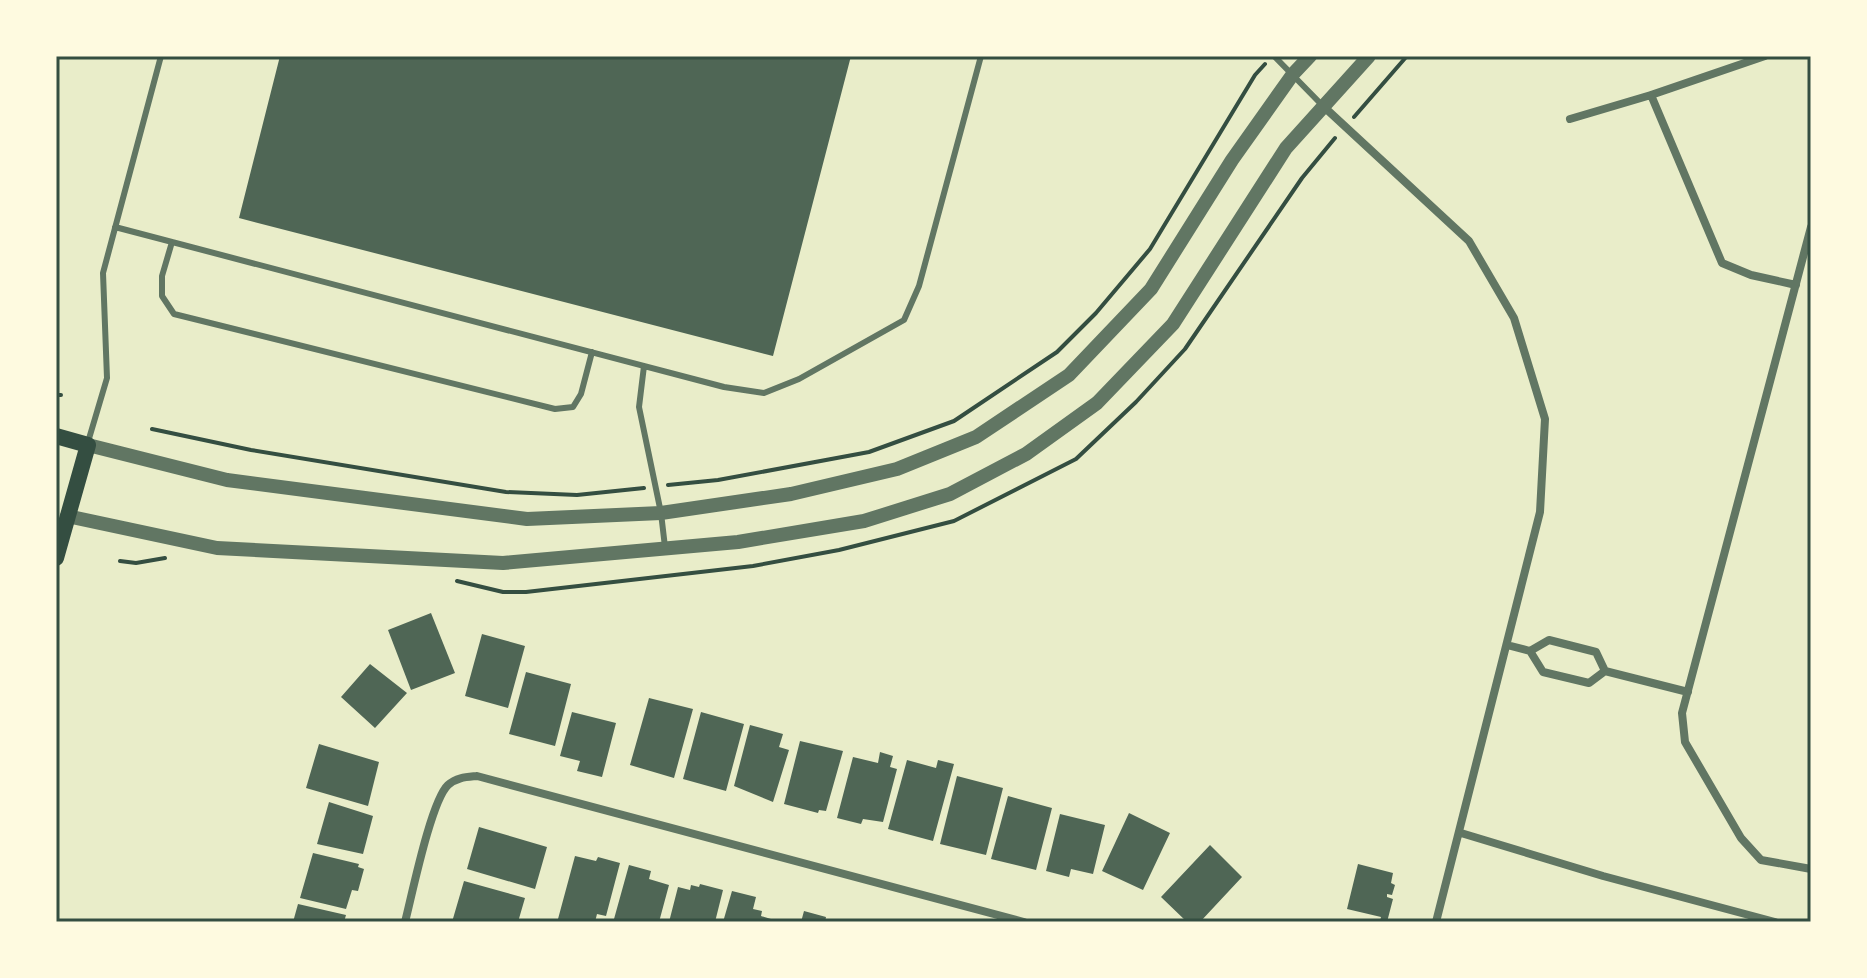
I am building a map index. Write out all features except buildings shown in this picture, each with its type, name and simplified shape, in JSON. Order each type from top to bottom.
[{"type":"main road","points":[[56,436],[88,445],[62,514],[56,558]]},
{"type":"street","points":[[88,445],[227,480],[527,519],[661,513],[791,494],[897,469],[976,437],[1069,375],[1151,289],[1232,160],[1293,74],[1310,56]]},
{"type":"street","points":[[62,514],[217,548],[503,563],[738,542],[864,521],[950,494],[1026,454],[1097,403],[1173,324],[1286,148],[1369,56]]},
{"type":"street","points":[[1570,119],[1765,56]]},
{"type":"street","points":[[1651,95],[1722,263],[1751,275],[1796,285]]},
{"type":"street","points":[[1323,106],[1469,241],[1514,318],[1545,419],[1540,512],[1436,922]]},
{"type":"street","points":[[1811,227],[1682,713],[1685,742],[1741,838],[1761,860],[1811,869]]},
{"type":"street","points":[[1530,651],[1549,640],[1596,652],[1605,671]]},
{"type":"street","points":[[1507,645],[1530,651],[1543,672],[1589,683],[1605,671]]},
{"type":"street","points":[[1605,671],[1688,692]]},
{"type":"street","points":[[405,922],[437,805],[447,786],[460,778],[469,777],[497,781],[1024,922]]},
{"type":"street","points":[[1461,833],[1603,876],[1775,922]]},
{"type":"lane","points":[[88,445],[107,378],[103,273],[161,56]]},
{"type":"lane","points":[[115,227],[724,387],[764,393],[799,379],[904,320],[919,286],[981,56]]},
{"type":"lane","points":[[1274,56],[1323,106]]},
{"type":"lane","points":[[172,242],[162,276],[162,296],[174,314],[555,409],[573,407],[581,394],[592,352]]},
{"type":"lane","points":[[644,366],[639,407],[661,513],[665,549]]},
{"type":"path","points":[[442,580],[503,592],[526,592],[753,566],[839,550],[954,521],[1076,459],[1136,402],[1185,349],[1302,178],[1407,56]]},
{"type":"path","points":[[120,561],[136,563],[166,557]]}]
